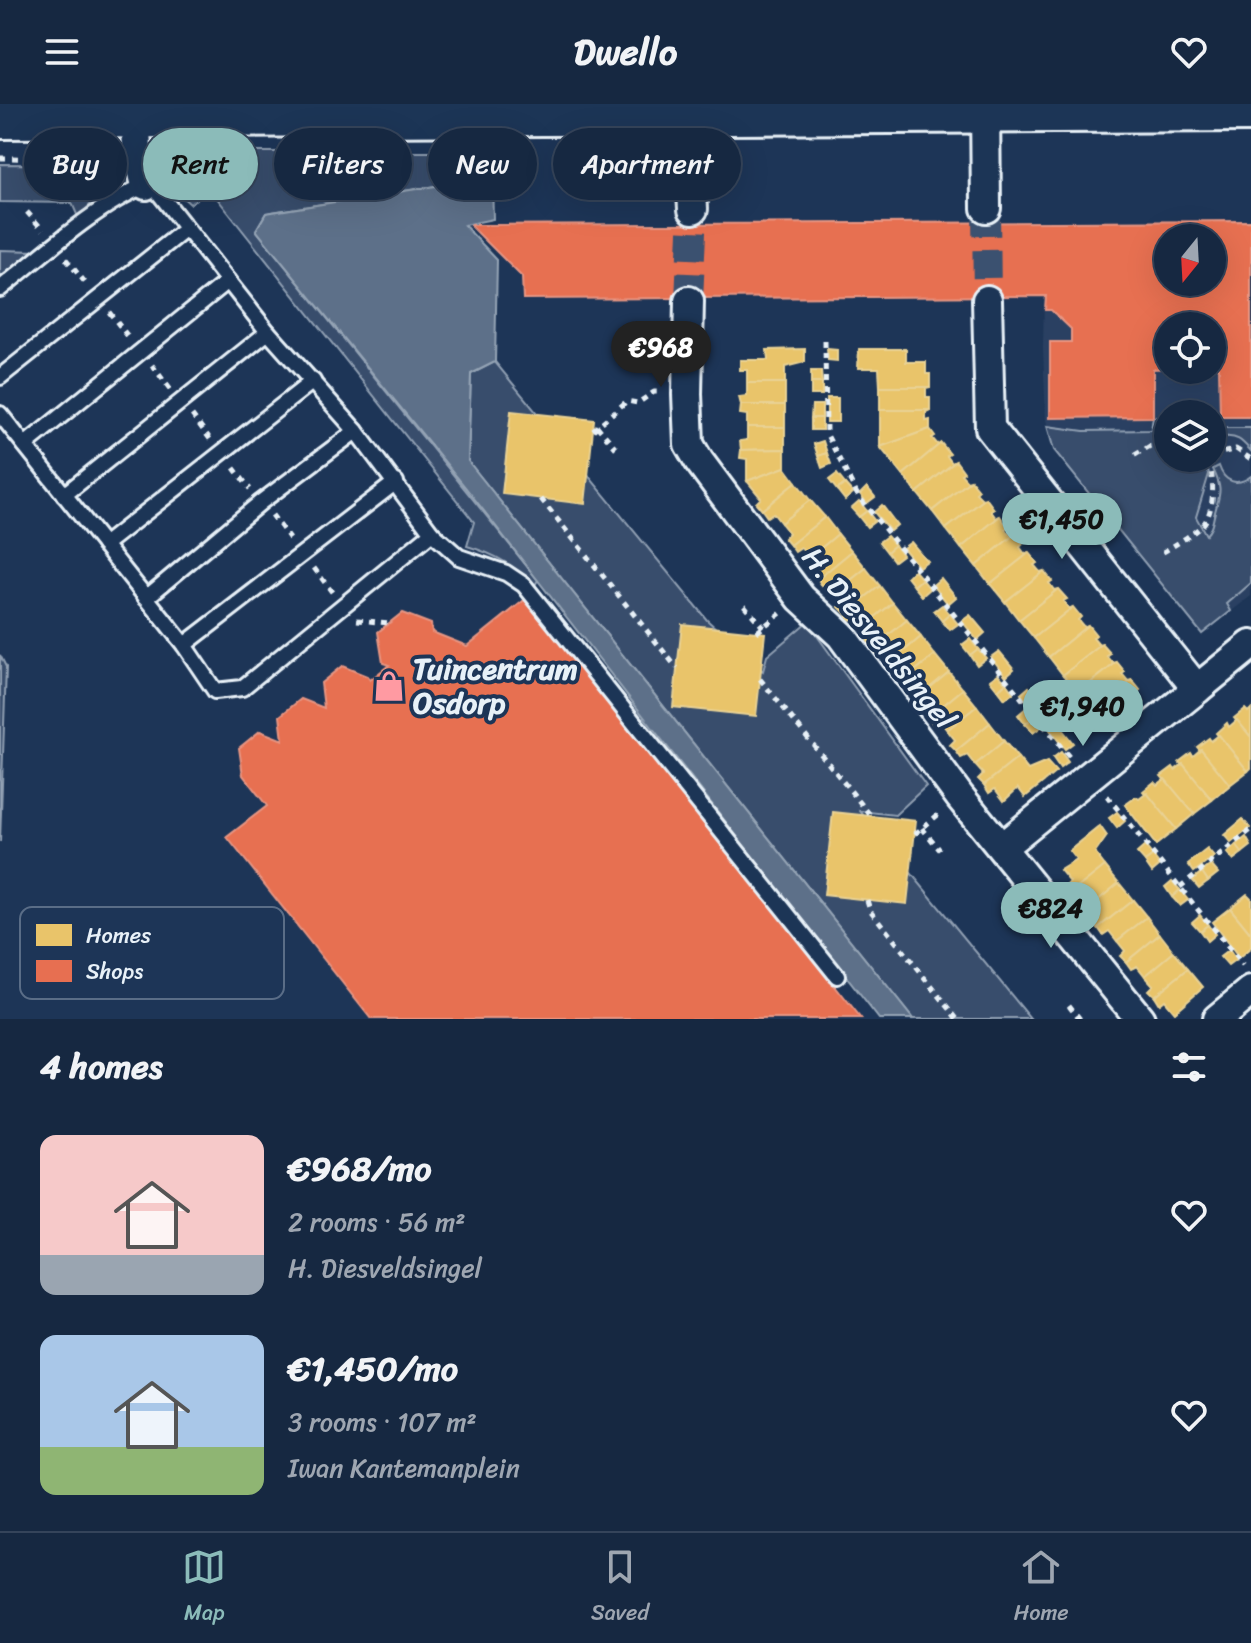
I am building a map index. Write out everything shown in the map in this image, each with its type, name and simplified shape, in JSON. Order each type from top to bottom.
[{"type":"main road","points":[[0,119],[135,111],[689,114],[985,108],[1251,112]]},
{"type":"street","points":[[985,108],[986,208]]},
{"type":"street","points":[[135,111],[137,150],[143,173]]},
{"type":"street","points":[[692,200],[693,209]]},
{"type":"street","points":[[987,300],[990,428],[1197,689]]},
{"type":"street","name":"H. Diesveldsingel","points":[[689,301],[689,444],[699,461],[801,598],[841,635],[960,797],[1140,1019]]},
{"type":"street","points":[[1002,847],[1251,645]]},
{"type":"street","points":[[1217,1019],[1251,991]]},
{"type":"lane","points":[[689,114],[689,128]]},
{"type":"lane","points":[[0,289],[54,245],[143,186]]},
{"type":"lane","points":[[164,200],[268,332],[356,431],[432,533],[459,557],[506,573],[524,585],[837,976]]},
{"type":"lane","points":[[0,377],[186,229]]},
{"type":"lane","points":[[25,445],[228,281]]},
{"type":"lane","points":[[64,495],[268,332]]},
{"type":"lane","points":[[104,545],[313,381]]},
{"type":"lane","points":[[0,414],[184,645],[215,691],[242,688],[432,533]]},
{"type":"lane","points":[[146,598],[261,502],[356,431]]},
{"type":"lane","points":[[184,645],[396,482]]},
{"type":"path","points":[[27,212],[354,620],[389,623]]},
{"type":"path","points":[[825,341],[826,433],[858,496],[1251,977]]},
{"type":"path","points":[[616,448],[595,428],[627,401],[638,403],[654,392],[687,394]]},
{"type":"path","points":[[1135,455],[1154,446]]},
{"type":"path","points":[[1226,452],[1236,449],[1251,459]]},
{"type":"path","points":[[1163,552],[1198,530],[1206,521],[1212,472]]},
{"type":"path","points":[[541,499],[677,668]]},
{"type":"path","points":[[744,605],[763,627]]},
{"type":"path","points":[[760,679],[871,816]]},
{"type":"path","points":[[922,828],[940,850]]},
{"type":"path","points":[[1180,887],[1251,830]]},
{"type":"path","points":[[867,900],[870,910],[958,1019]]},
{"type":"path","points":[[1069,1005],[1080,1019]]},
{"type":"shaded area","points":[[258,152],[274,152],[274,200],[348,200],[266,213],[256,230],[538,580],[535,585],[503,561],[467,546],[474,522],[218,200],[258,200]]},
{"type":"shaded area","points":[[412,152],[428,152],[428,187],[412,190]]},
{"type":"shaded area","points":[[0,164],[24,164],[24,200],[95,200],[78,217],[72,203],[0,202]]},
{"type":"shaded area","points":[[428,187],[428,200],[493,200],[493,219],[464,225],[497,260],[495,362],[471,374],[468,461],[913,1019],[879,1019],[466,488],[256,230],[266,213],[348,200],[412,200],[412,190]]},
{"type":"shaded area","points":[[0,250],[35,251],[0,279]]},
{"type":"shaded area","points":[[1251,297],[1251,596],[1202,634],[1054,450],[1046,420],[1044,298]]},
{"type":"shaded area","points":[[495,362],[707,620],[763,671],[767,656],[807,622],[926,786],[895,815],[860,811],[1031,1019],[913,1019],[468,461],[471,374]]},
{"type":"shaded area","points":[[1154,417],[1154,472],[1208,472],[1196,517],[1206,535],[1212,526],[1220,493],[1214,472],[1222,472],[1236,482],[1251,476],[1251,583],[1227,604],[1231,611],[1202,634],[1054,450],[1047,426],[1084,431],[1151,430]]},
{"type":"shaded area","points":[[1226,428],[1251,428],[1251,451],[1239,440],[1228,437]]},
{"type":"shaded area","points":[[0,655],[6,667],[0,842]]},
{"type":"building: Homes","points":[[805,349],[805,362],[785,367],[785,383],[747,383],[747,370],[740,370],[740,360],[768,360],[767,350]]},
{"type":"building: Homes","points":[[827,349],[837,350],[837,361],[828,360]]},
{"type":"building: Homes","points":[[859,349],[906,349],[906,362],[926,362],[930,387],[880,387],[879,368],[858,368]]},
{"type":"building: Homes","points":[[811,371],[821,371],[822,383],[811,383]]},
{"type":"building: Homes","points":[[747,383],[785,383],[785,405],[741,405],[739,397],[747,396]]},
{"type":"building: Homes","points":[[811,383],[822,383],[822,395],[811,395]]},
{"type":"building: Homes","points":[[880,387],[930,387],[926,388],[926,397],[930,397],[930,410],[880,410]]},
{"type":"building: Homes","points":[[827,398],[838,398],[838,422],[827,422]]},
{"type":"building: Homes","points":[[741,405],[785,405],[785,427],[747,427],[747,415],[740,414]]},
{"type":"building: Homes","points":[[812,405],[822,405],[822,418],[811,418]]},
{"type":"building: Homes","points":[[880,410],[930,410],[926,412],[926,421],[930,420],[930,429],[880,447]]},
{"type":"building: Homes","points":[[511,411],[594,420],[585,504],[502,494]]},
{"type":"building: Homes","points":[[811,418],[822,418],[822,430],[811,430]]},
{"type":"building: Homes","points":[[747,427],[785,427],[785,449],[741,450],[740,441],[747,440]]},
{"type":"building: Homes","points":[[930,429],[935,436],[932,438],[938,445],[941,443],[903,475],[880,447]]},
{"type":"building: Homes","points":[[823,441],[827,453],[818,456],[814,444]]},
{"type":"building: Homes","points":[[941,443],[950,454],[947,456],[952,463],[956,461],[917,493],[903,475]]},
{"type":"building: Homes","points":[[785,449],[785,467],[747,481],[747,459],[740,458],[741,450]]},
{"type":"building: Homes","points":[[827,453],[831,464],[822,468],[818,456]]},
{"type":"building: Homes","points":[[956,461],[964,472],[961,474],[967,481],[971,480],[932,511],[917,493]]},
{"type":"building: Homes","points":[[785,467],[796,482],[762,510],[756,503],[761,498],[747,481]]},
{"type":"building: Homes","points":[[837,474],[845,484],[837,490],[829,480]]},
{"type":"building: Homes","points":[[971,480],[979,490],[976,493],[982,499],[986,498],[946,529],[932,511]]},
{"type":"building: Homes","points":[[796,482],[810,500],[781,523],[773,513],[767,517],[762,510]]},
{"type":"building: Homes","points":[[845,484],[853,493],[845,500],[837,490]]},
{"type":"building: Homes","points":[[867,487],[875,497],[867,503],[860,494]]},
{"type":"building: Homes","points":[[986,498],[996,518],[1000,516],[961,548],[946,529]]},
{"type":"building: Homes","points":[[810,500],[825,517],[790,545],[784,538],[789,533],[781,523]]},
{"type":"building: Homes","points":[[859,501],[867,511],[859,517],[851,508]]},
{"type":"building: Homes","points":[[882,505],[897,525],[890,531],[874,512]]},
{"type":"building: Homes","points":[[867,511],[875,521],[867,527],[859,517]]},
{"type":"building: Homes","points":[[1000,516],[1008,527],[1005,529],[1011,536],[1015,534],[976,566],[961,548]]},
{"type":"building: Homes","points":[[825,517],[838,534],[809,558],[801,548],[795,552],[790,545]]},
{"type":"building: Homes","points":[[838,534],[852,551],[818,579],[812,573],[817,568],[809,558]]},
{"type":"building: Homes","points":[[1015,534],[1023,544],[1020,547],[1025,554],[1029,553],[990,584],[976,566]]},
{"type":"building: Homes","points":[[887,536],[895,545],[887,552],[879,542]]},
{"type":"building: Homes","points":[[911,542],[927,561],[919,567],[903,548]]},
{"type":"building: Homes","points":[[895,545],[902,555],[894,561],[887,552]]},
{"type":"building: Homes","points":[[852,551],[866,568],[836,592],[828,582],[822,586],[818,579]]},
{"type":"building: Homes","points":[[1029,553],[1037,563],[1034,565],[1040,572],[1044,571],[1005,602],[990,584]]},
{"type":"building: Homes","points":[[866,568],[880,586],[845,613],[839,607],[844,602],[836,592]]},
{"type":"building: Homes","points":[[914,570],[922,579],[914,586],[907,577]]},
{"type":"building: Homes","points":[[1044,571],[1052,581],[1049,583],[1054,590],[1058,589],[1019,620],[1005,602]]},
{"type":"building: Homes","points":[[941,578],[956,597],[948,604],[933,585]]},
{"type":"building: Homes","points":[[922,579],[930,589],[922,596],[914,586]]},
{"type":"building: Homes","points":[[880,586],[893,603],[864,626],[856,617],[850,620],[845,613]]},
{"type":"building: Homes","points":[[1058,589],[1067,599],[1063,601],[1069,609],[1073,607],[1034,638],[1019,620]]},
{"type":"building: Homes","points":[[893,603],[907,620],[873,648],[867,641],[872,637],[864,626]]},
{"type":"building: Homes","points":[[942,605],[950,614],[942,621],[934,611]]},
{"type":"building: Homes","points":[[1073,607],[1081,617],[1078,620],[1084,627],[1088,625],[1049,657],[1034,638]]},
{"type":"building: Homes","points":[[950,614],[958,624],[950,630],[942,621]]},
{"type":"building: Homes","points":[[970,615],[985,633],[977,640],[962,621]]},
{"type":"building: Homes","points":[[907,620],[921,637],[892,661],[883,651],[878,655],[873,648]]},
{"type":"building: Homes","points":[[682,624],[765,633],[756,716],[673,707]]},
{"type":"building: Homes","points":[[1088,625],[1096,635],[1093,638],[1099,645],[1102,644],[1063,675],[1049,657]]},
{"type":"building: Homes","points":[[921,637],[935,655],[901,682],[895,676],[900,671],[892,661]]},
{"type":"building: Homes","points":[[970,639],[978,649],[970,655],[962,645]]},
{"type":"building: Homes","points":[[1102,644],[1111,654],[1107,656],[1113,663],[1117,662],[1078,693],[1063,675]]},
{"type":"building: Homes","points":[[978,649],[986,658],[977,665],[970,655]]},
{"type":"building: Homes","points":[[999,651],[1014,669],[1006,676],[991,657]]},
{"type":"building: Homes","points":[[935,655],[949,672],[920,696],[912,686],[906,690],[901,682]]},
{"type":"building: Homes","points":[[1117,662],[1125,672],[1122,674],[1128,681],[1132,680],[1092,711],[1078,693]]},
{"type":"building: Homes","points":[[949,672],[963,689],[929,717],[923,710],[927,706],[920,696]]},
{"type":"building: Homes","points":[[998,674],[1006,683],[998,690],[990,680]]},
{"type":"building: Homes","points":[[1132,680],[1144,702],[1108,730],[1092,711]]},
{"type":"building: Homes","points":[[1006,683],[1013,693],[1005,699],[998,690]]},
{"type":"building: Homes","points":[[1029,687],[1044,706],[1036,713],[1021,694]]},
{"type":"building: Homes","points":[[963,689],[977,706],[947,730],[939,720],[933,724],[929,717]]},
{"type":"building: Homes","points":[[977,706],[990,723],[956,751],[950,745],[955,740],[947,730]]},
{"type":"building: Homes","points":[[1026,708],[1033,718],[1025,724],[1018,715]]},
{"type":"building: Homes","points":[[1245,709],[1248,712],[1251,709],[1251,737],[1234,718]]},
{"type":"building: Homes","points":[[1033,718],[1041,727],[1033,733],[1025,724]]},
{"type":"building: Homes","points":[[1237,720],[1251,737],[1251,768],[1248,771],[1216,733],[1227,723],[1229,727]]},
{"type":"building: Homes","points":[[990,723],[1004,741],[975,765],[967,755],[961,758],[956,751]]},
{"type":"building: Homes","points":[[1058,724],[1073,743],[1065,749],[1050,730]]},
{"type":"building: Homes","points":[[1219,735],[1248,771],[1230,785],[1197,747]]},
{"type":"building: Homes","points":[[1004,741],[1018,758],[984,785],[978,779],[983,774],[975,765]]},
{"type":"building: Homes","points":[[1201,749],[1230,785],[1212,800],[1179,762]]},
{"type":"building: Homes","points":[[1061,752],[1068,762],[1060,768],[1053,758]]},
{"type":"building: Homes","points":[[1018,758],[1028,770],[1047,762],[1056,772],[1025,797],[1018,788],[1004,801],[995,789],[989,793],[984,785]]},
{"type":"building: Homes","points":[[1183,764],[1212,800],[1194,814],[1161,776]]},
{"type":"building: Homes","points":[[1165,779],[1194,814],[1176,829],[1143,791],[1154,782],[1157,785]]},
{"type":"building: Homes","points":[[1147,793],[1176,829],[1156,845],[1125,805]]},
{"type":"building: Homes","points":[[833,812],[916,821],[907,904],[824,895]]},
{"type":"building: Homes","points":[[1117,812],[1125,821],[1117,828],[1109,818]]},
{"type":"building: Homes","points":[[1243,819],[1250,828],[1231,843],[1224,835]]},
{"type":"building: Homes","points":[[1100,826],[1107,836],[1095,853],[1105,866],[1071,893],[1065,887],[1070,882],[1060,870],[1076,860],[1069,851]]},
{"type":"building: Homes","points":[[1246,837],[1251,846],[1242,853],[1236,845]]},
{"type":"building: Homes","points":[[1236,845],[1242,853],[1233,860],[1227,853]]},
{"type":"building: Homes","points":[[1145,846],[1153,856],[1145,862],[1137,853]]},
{"type":"building: Homes","points":[[1207,849],[1214,857],[1194,872],[1188,864]]},
{"type":"building: Homes","points":[[1153,856],[1160,865],[1152,872],[1145,862]]},
{"type":"building: Homes","points":[[1211,865],[1218,873],[1208,881],[1202,872]]},
{"type":"building: Homes","points":[[1105,866],[1119,883],[1090,907],[1082,897],[1075,901],[1071,893]]},
{"type":"building: Homes","points":[[1202,872],[1208,881],[1199,888],[1192,880]]},
{"type":"building: Homes","points":[[1172,881],[1180,890],[1172,897],[1165,887]]},
{"type":"building: Homes","points":[[1119,883],[1133,900],[1098,928],[1092,922],[1097,917],[1090,907]]},
{"type":"building: Homes","points":[[1180,890],[1188,900],[1180,906],[1172,897]]},
{"type":"building: Homes","points":[[1247,894],[1251,898],[1251,934],[1230,908]]},
{"type":"building: Homes","points":[[1133,900],[1147,917],[1117,941],[1109,931],[1103,935],[1098,928]]},
{"type":"building: Homes","points":[[1230,908],[1251,934],[1251,948],[1239,958],[1212,922]]},
{"type":"building: Homes","points":[[1200,915],[1208,925],[1200,931],[1192,922]]},
{"type":"building: Homes","points":[[1147,917],[1160,934],[1126,962],[1120,956],[1125,951],[1117,941]]},
{"type":"building: Homes","points":[[1208,925],[1215,934],[1207,941],[1200,931]]},
{"type":"building: Homes","points":[[1160,934],[1174,952],[1145,976],[1137,966],[1131,969],[1126,962]]},
{"type":"building: Homes","points":[[1229,950],[1236,960],[1228,966],[1220,957]]},
{"type":"building: Homes","points":[[1174,952],[1188,969],[1154,996],[1148,990],[1153,985],[1145,976]]},
{"type":"building: Homes","points":[[1188,969],[1203,987],[1174,1012],[1164,1000],[1159,1004],[1154,996]]},
{"type":"building: Shops","points":[[1251,221],[1251,417],[1226,417],[1226,400],[1220,400],[1219,384],[1226,384],[1226,312],[1154,312],[1153,417],[1050,418],[1050,342],[1071,342],[1071,329],[1051,310],[1045,310],[1046,296],[523,299],[522,277],[470,225]]},
{"type":"building: Shops","points":[[527,598],[861,1019],[371,1019],[227,837],[267,806],[243,775],[239,748],[260,731],[283,740],[280,716],[301,699],[324,708],[321,683],[342,666],[370,680],[389,665],[383,663],[378,632],[402,613],[431,624],[432,632],[467,646]]},
{"type":"tunnel","points":[[986,208],[987,300]]},
{"type":"tunnel","points":[[689,301],[693,209]]},
{"type":"place","name":"Tuincentrum Osdorp","points":[[389,686]]}]
